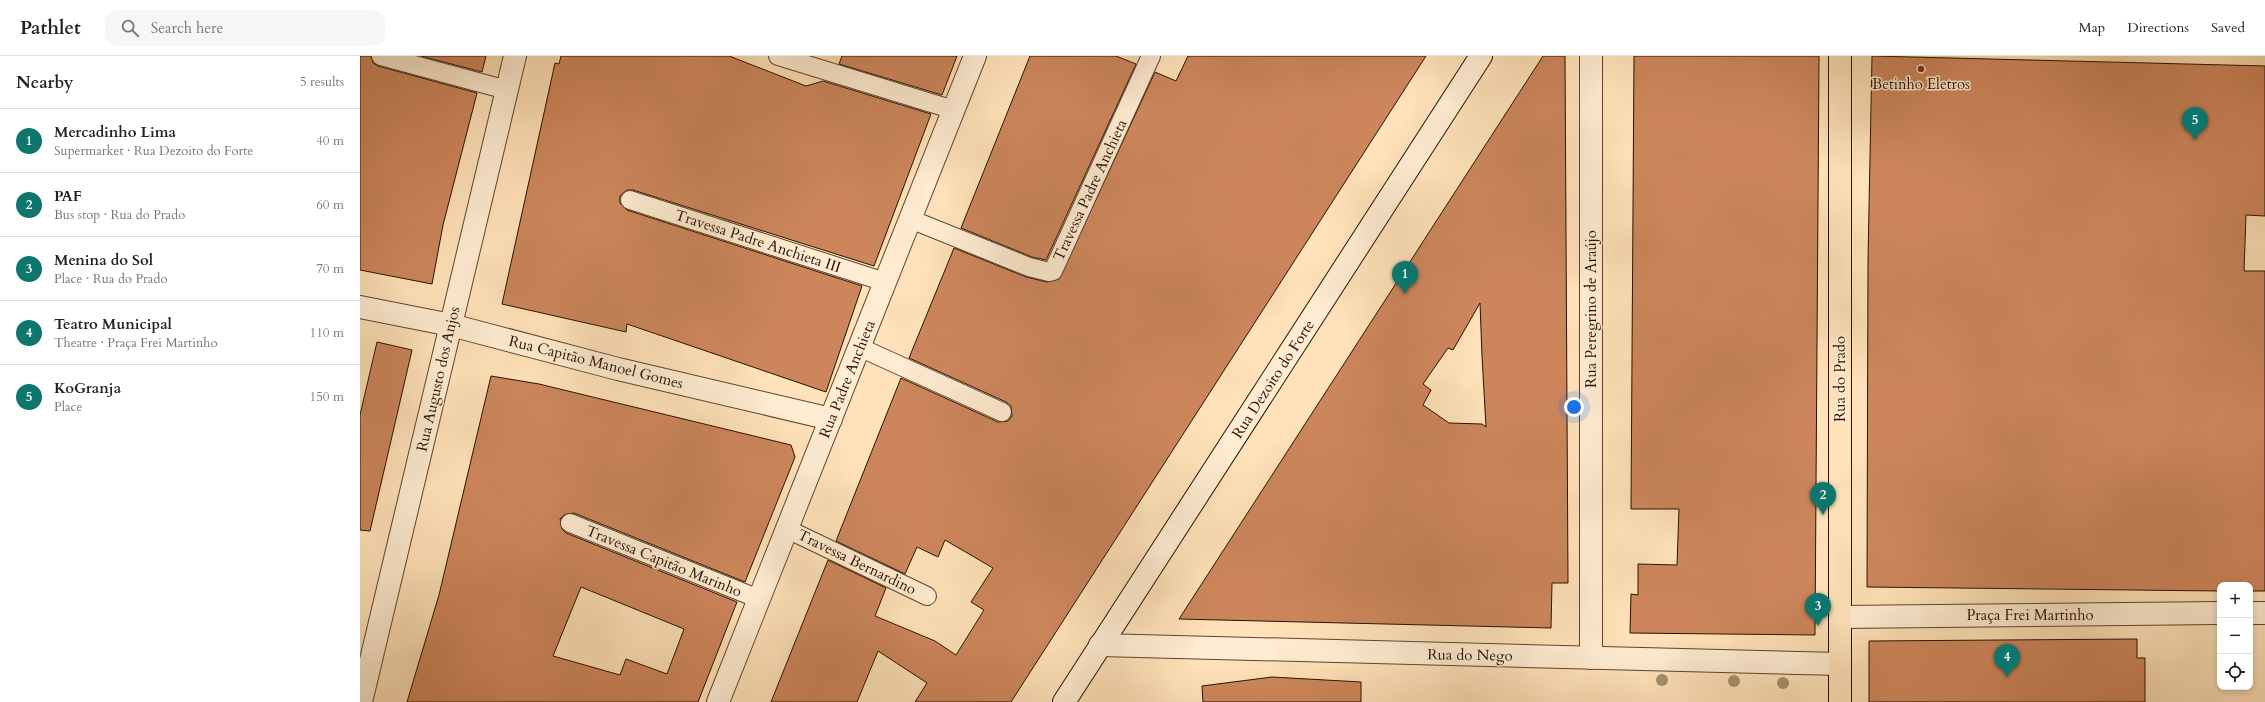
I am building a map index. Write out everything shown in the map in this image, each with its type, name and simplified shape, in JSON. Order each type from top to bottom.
[{"type":"main road","name":"Rua do Prado","points":[[1840,56],[1840,702]]},
{"type":"street","name":"Rua Augusto dos Anjos","points":[[361,702],[515,56]]},
{"type":"street","name":"Rua Padre Anchieta","points":[[718,702],[975,56]]},
{"type":"street","name":"Rua Dezoito do Forte","points":[[1064,702],[1482,56]]},
{"type":"street","name":"Rua Peregrino de Araújo","points":[[1591,56],[1591,658]]},
{"type":"street","name":"Rua Capitão Manoel Gomes","points":[[360,307],[451,325],[618,369],[831,419]]},
{"type":"street","name":"Praça Frei Martinho","points":[[1840,617],[2217,613]]},
{"type":"street","points":[[2253,613],[2265,613]]},
{"type":"street","name":"Rua do Nego","points":[[1100,646],[1840,664]]},
{"type":"lane","points":[[381,56],[507,90]]},
{"type":"lane","points":[[778,56],[954,110]]},
{"type":"lane","name":"Travessa Padre Anchieta","points":[[910,219],[1029,267],[1049,272],[1053,271],[1151,56]]},
{"type":"lane","name":"Travessa Padre Anchieta III","points":[[630,200],[885,282]]},
{"type":"lane","points":[[859,347],[1002,412]]},
{"type":"lane","name":"Travessa Capitão Marinho","points":[[570,523],[759,599]]},
{"type":"lane","name":"Travessa Bernardino","points":[[787,529],[927,596]]},
{"type":"building","points":[[360,56],[371,56],[373,63],[378,66],[477,93],[443,225],[432,284],[360,270]]},
{"type":"building","points":[[421,56],[486,56],[482,72]]},
{"type":"building","points":[[561,56],[729,56],[806,86],[823,81],[931,114],[874,266],[633,190],[627,190],[620,196],[620,203],[627,210],[862,286],[826,392],[627,324],[626,332],[502,304],[555,63],[559,64]]},
{"type":"building","points":[[842,56],[957,56],[942,95],[839,64]]},
{"type":"building","points":[[1030,56],[1116,56],[1136,64],[1046,260],[1032,257],[961,228]]},
{"type":"building","points":[[1188,56],[1426,56],[1011,702],[915,702],[927,683],[878,651],[857,702],[771,702],[828,560],[886,588],[875,616],[935,641],[956,655],[984,610],[971,602],[993,568],[945,540],[938,557],[917,547],[905,574],[836,541],[901,378],[998,422],[1008,421],[1012,416],[1011,406],[1006,402],[909,358],[954,248],[1026,277],[1047,282],[1059,279],[1155,72],[1176,81]]},
{"type":"building","points":[[1543,56],[1565,56],[1568,583],[1552,583],[1551,628],[1179,619]],"holes":[[[1480,303],[1486,427],[1482,424],[1449,423],[1423,405],[1431,390],[1423,384],[1448,348],[1453,350]]]},
{"type":"building","points":[[1634,56],[1819,56],[1815,635],[1630,633],[1631,594],[1638,595],[1638,564],[1677,565],[1679,509],[1631,509]]},
{"type":"building","points":[[1872,56],[2265,66],[2265,216],[2246,215],[2244,271],[2265,271],[2265,591],[2253,591],[2253,582],[2217,582],[2217,591],[1867,587],[1868,260]]},
{"type":"building","points":[[377,342],[412,350],[370,531],[360,530],[360,415]]},
{"type":"building","points":[[491,376],[539,384],[791,445],[795,457],[745,582],[574,513],[564,515],[560,519],[562,529],[566,533],[737,602],[698,702],[407,702],[439,595]],"holes":[[[581,587],[684,629],[667,674],[626,659],[620,675],[553,656]]]},
{"type":"building","points":[[2137,639],[2137,658],[2145,658],[2145,702],[1869,702],[1869,641]]},
{"type":"building","points":[[1272,677],[1361,682],[1361,702],[1203,702],[1202,686]]},
{"type":"place","name":"Betinho Eletros","points":[[1921,69]]},
{"type":"place","name":"KoGranja","points":[[2195,140]]},
{"type":"place","name":"Mercadinho Lima","points":[[1405,294]]},
{"type":"place","name":"PAF","points":[[1823,515]]},
{"type":"place","name":"Menina do Sol","points":[[1818,626]]},
{"type":"place","name":"Teatro Municipal","points":[[2007,677]]}]
